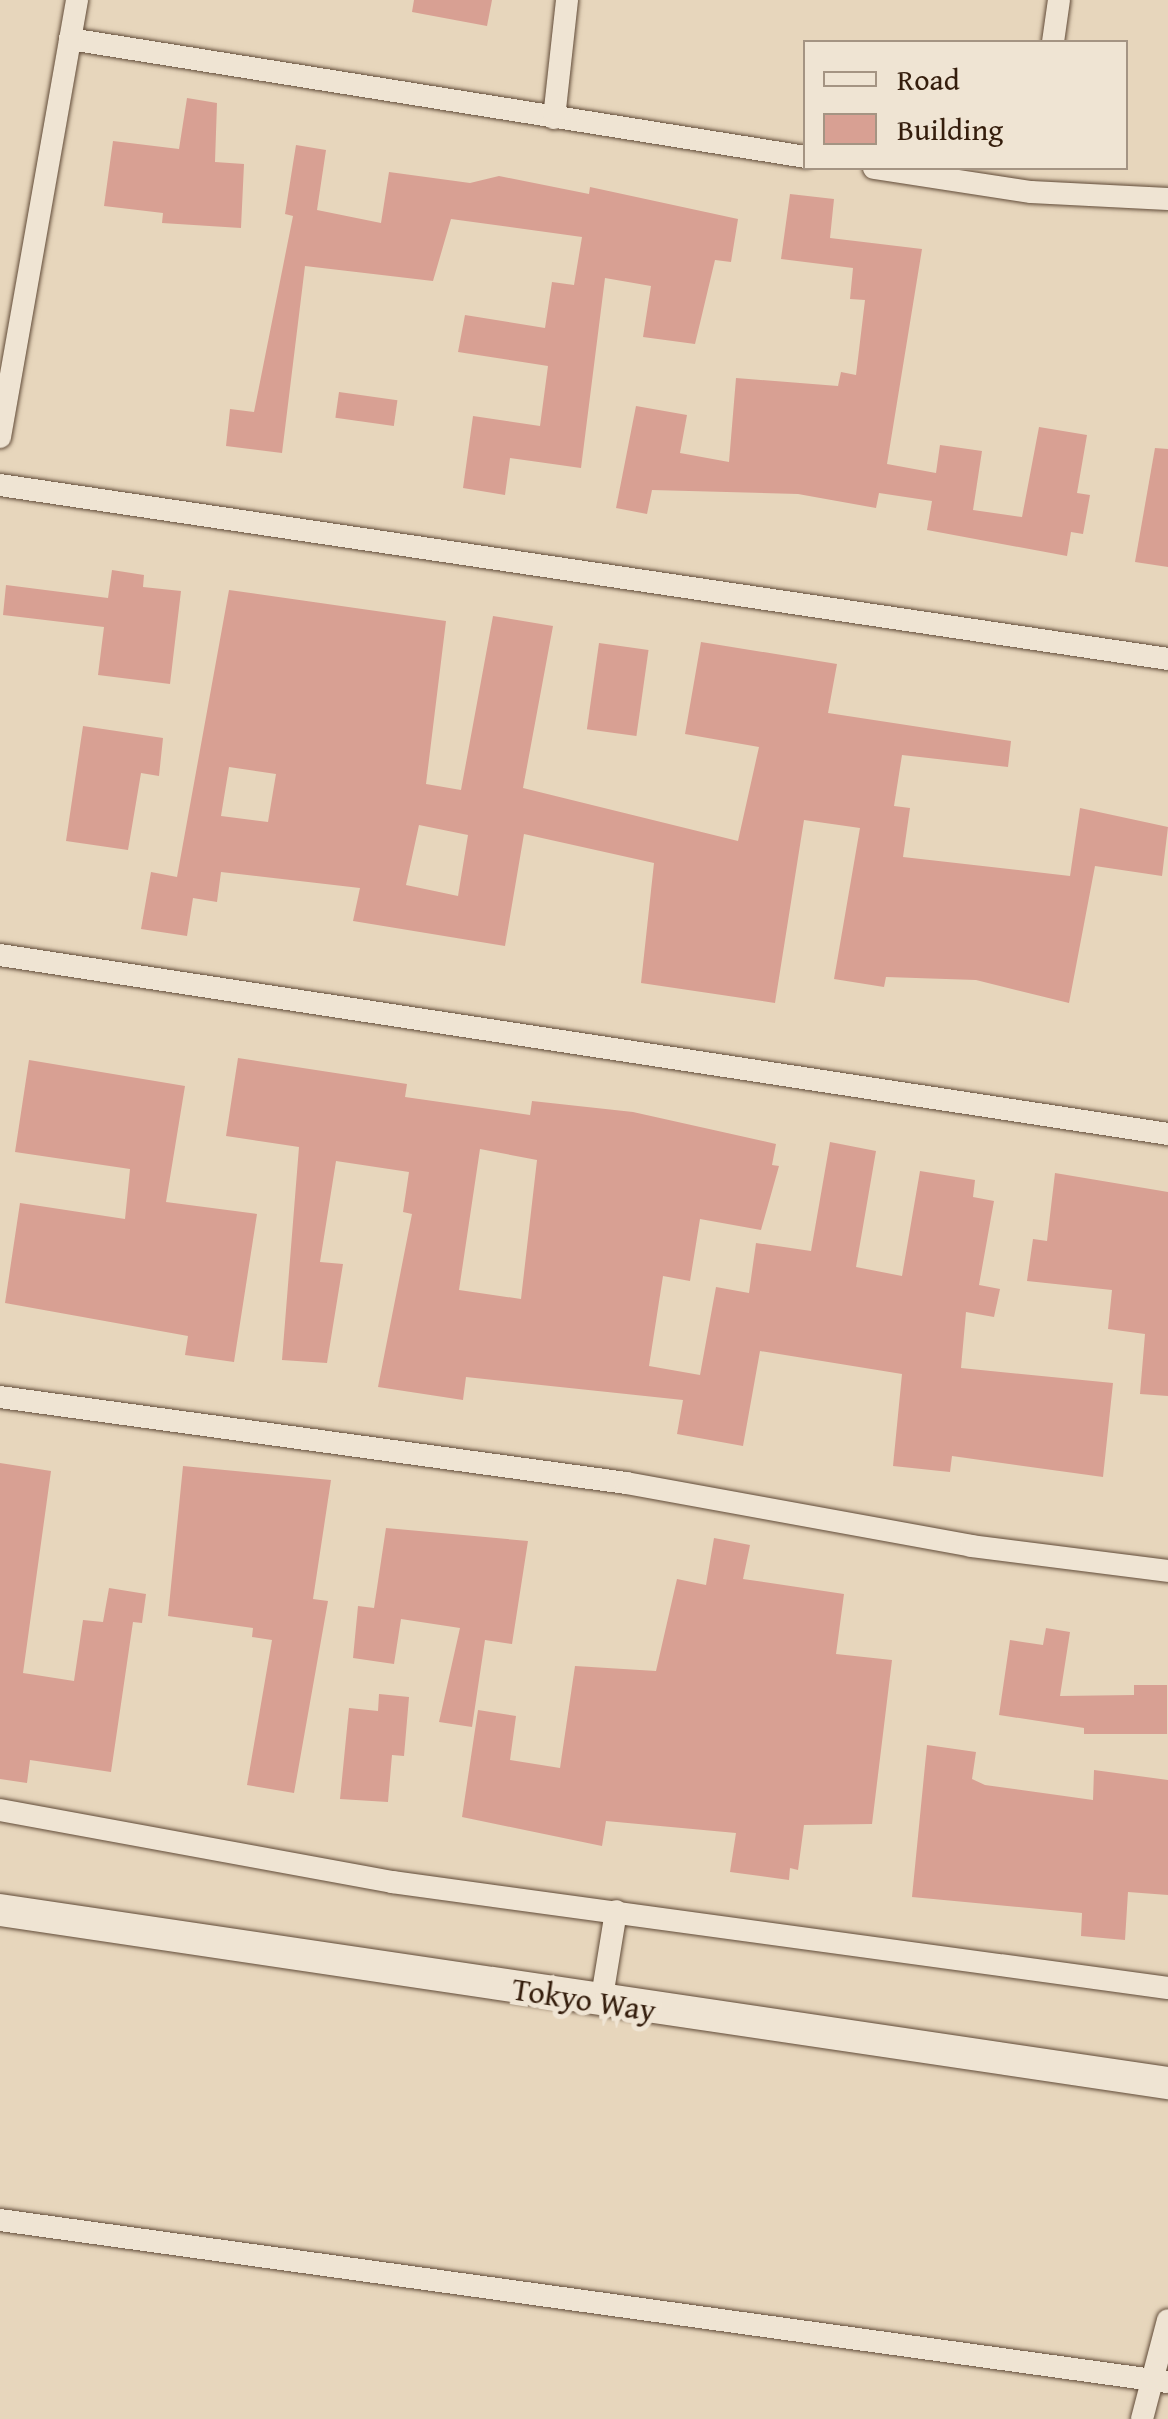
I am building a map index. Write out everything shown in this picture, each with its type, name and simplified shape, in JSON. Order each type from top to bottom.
[{"type":"main road","name":"Tokyo Way","points":[[0,1910],[601,2003],[1168,2083]]},
{"type":"street","points":[[0,437],[26,257],[76,0]]},
{"type":"street","points":[[554,118],[567,0]]},
{"type":"street","points":[[1053,40],[1060,0]]},
{"type":"street","points":[[70,38],[803,157]]},
{"type":"street","points":[[887,170],[1031,192],[1168,199]]},
{"type":"street","points":[[1031,192],[1034,170]]},
{"type":"street","points":[[0,485],[1168,659]]},
{"type":"street","points":[[0,955],[1168,1134]]},
{"type":"street","points":[[0,1397],[586,1478],[972,1546],[1168,1571]]},
{"type":"street","points":[[0,1810],[392,1882],[1168,1988]]},
{"type":"street","points":[[601,2003],[616,1910]]},
{"type":"street","points":[[0,2220],[1160,2381]]},
{"type":"street","points":[[1142,2419],[1160,2381],[1168,2320]]},
{"type":"building","points":[[414,0],[492,0],[487,26],[412,12]]},
{"type":"building","points":[[187,98],[217,103],[215,162],[244,164],[241,228],[162,223],[163,213],[104,206],[113,141],[179,149]]},
{"type":"building","points":[[296,145],[326,150],[317,210],[381,223],[389,172],[470,183],[499,176],[589,194],[590,187],[738,219],[731,262],[715,260],[695,344],[643,337],[651,286],[605,278],[581,468],[510,458],[505,495],[463,488],[473,416],[540,426],[548,366],[458,352],[465,315],[545,328],[552,282],[574,285],[582,237],[451,219],[433,281],[305,266],[282,453],[226,446],[230,409],[254,412],[293,216],[285,214]]},
{"type":"building","points":[[790,194],[834,199],[830,238],[922,249],[887,464],[936,473],[940,445],[982,451],[973,510],[1022,517],[1039,427],[1087,435],[1077,493],[1090,495],[1083,534],[1071,532],[1067,556],[927,530],[932,501],[879,493],[876,508],[798,494],[652,490],[647,514],[616,508],[636,406],[687,415],[680,453],[729,462],[736,378],[838,386],[841,372],[856,375],[865,300],[850,299],[853,268],[781,259]]},
{"type":"building","points":[[339,392],[397,400],[394,426],[335,418]]},
{"type":"building","points":[[1155,448],[1168,449],[1168,567],[1135,562]]},
{"type":"building","points":[[112,570],[144,575],[143,587],[181,591],[170,684],[98,675],[104,627],[3,615],[6,585],[108,598]]},
{"type":"building","points":[[229,590],[446,621],[426,784],[461,790],[493,616],[553,626],[523,788],[738,841],[759,747],[685,734],[701,642],[837,664],[828,713],[1011,741],[1008,767],[902,755],[894,806],[910,808],[903,857],[1070,876],[1080,808],[1168,827],[1162,876],[1095,866],[1069,1003],[976,980],[886,977],[884,987],[834,979],[860,828],[804,820],[775,1003],[641,983],[654,863],[524,834],[505,946],[353,921],[360,888],[221,872],[217,902],[193,898],[187,936],[141,929],[151,872],[177,877]],"holes":[[[229,767],[276,774],[268,822],[221,816]],[[419,825],[468,835],[458,896],[406,885]]]},
{"type":"building","points":[[599,643],[649,650],[636,736],[587,729]]},
{"type":"building","points":[[83,726],[163,738],[159,776],[141,773],[128,850],[66,841]]},
{"type":"building","points":[[238,1058],[407,1084],[405,1097],[530,1115],[532,1101],[633,1112],[776,1144],[772,1165],[779,1166],[761,1230],[700,1219],[690,1281],[663,1276],[649,1366],[700,1375],[716,1287],[749,1293],[756,1243],[811,1251],[830,1142],[876,1151],[856,1267],[902,1276],[920,1171],[975,1180],[973,1197],[994,1201],[979,1285],[1000,1289],[994,1317],[966,1312],[961,1368],[1113,1383],[1103,1477],[952,1456],[950,1472],[893,1466],[902,1374],[760,1351],[743,1446],[677,1434],[683,1400],[466,1377],[463,1400],[378,1387],[412,1214],[403,1212],[409,1172],[336,1161],[320,1262],[343,1264],[327,1363],[282,1360],[299,1147],[226,1136]],"holes":[[[480,1149],[537,1160],[521,1299],[459,1290]]]},
{"type":"building","points":[[29,1060],[185,1086],[166,1202],[257,1214],[234,1362],[185,1355],[188,1336],[5,1303],[20,1203],[125,1219],[130,1169],[15,1152]]},
{"type":"building","points":[[1055,1173],[1168,1192],[1168,1396],[1140,1394],[1145,1334],[1108,1329],[1112,1290],[1027,1281],[1033,1239],[1047,1241]]},
{"type":"building","points":[[0,1463],[51,1471],[23,1673],[74,1681],[83,1620],[103,1622],[109,1588],[146,1594],[142,1623],[133,1622],[111,1772],[30,1760],[27,1783],[0,1779]]},
{"type":"building","points":[[183,1466],[331,1480],[313,1599],[328,1601],[294,1793],[247,1785],[272,1640],[252,1637],[253,1628],[168,1616]]},
{"type":"building","points":[[386,1528],[528,1541],[512,1644],[485,1640],[472,1727],[439,1722],[460,1628],[401,1619],[394,1664],[353,1658],[358,1606],[374,1608]]},
{"type":"building","points":[[714,1538],[750,1545],[743,1579],[844,1594],[836,1654],[892,1660],[872,1824],[804,1825],[798,1870],[790,1868],[789,1880],[730,1872],[736,1833],[606,1821],[602,1846],[462,1817],[478,1710],[516,1716],[510,1760],[560,1768],[575,1666],[656,1671],[677,1579],[706,1585]]},
{"type":"building","points":[[1046,1628],[1070,1632],[1060,1696],[1134,1695],[1134,1685],[1167,1685],[1167,1734],[1084,1734],[1084,1728],[999,1715],[1010,1640],[1043,1645]]},
{"type":"building","points":[[379,1694],[409,1697],[404,1756],[392,1755],[388,1802],[340,1799],[349,1708],[378,1711]]},
{"type":"building","points":[[927,1745],[976,1752],[972,1779],[985,1785],[1093,1800],[1094,1770],[1168,1780],[1168,1895],[1128,1892],[1125,1940],[1081,1936],[1082,1913],[912,1897]]}]
